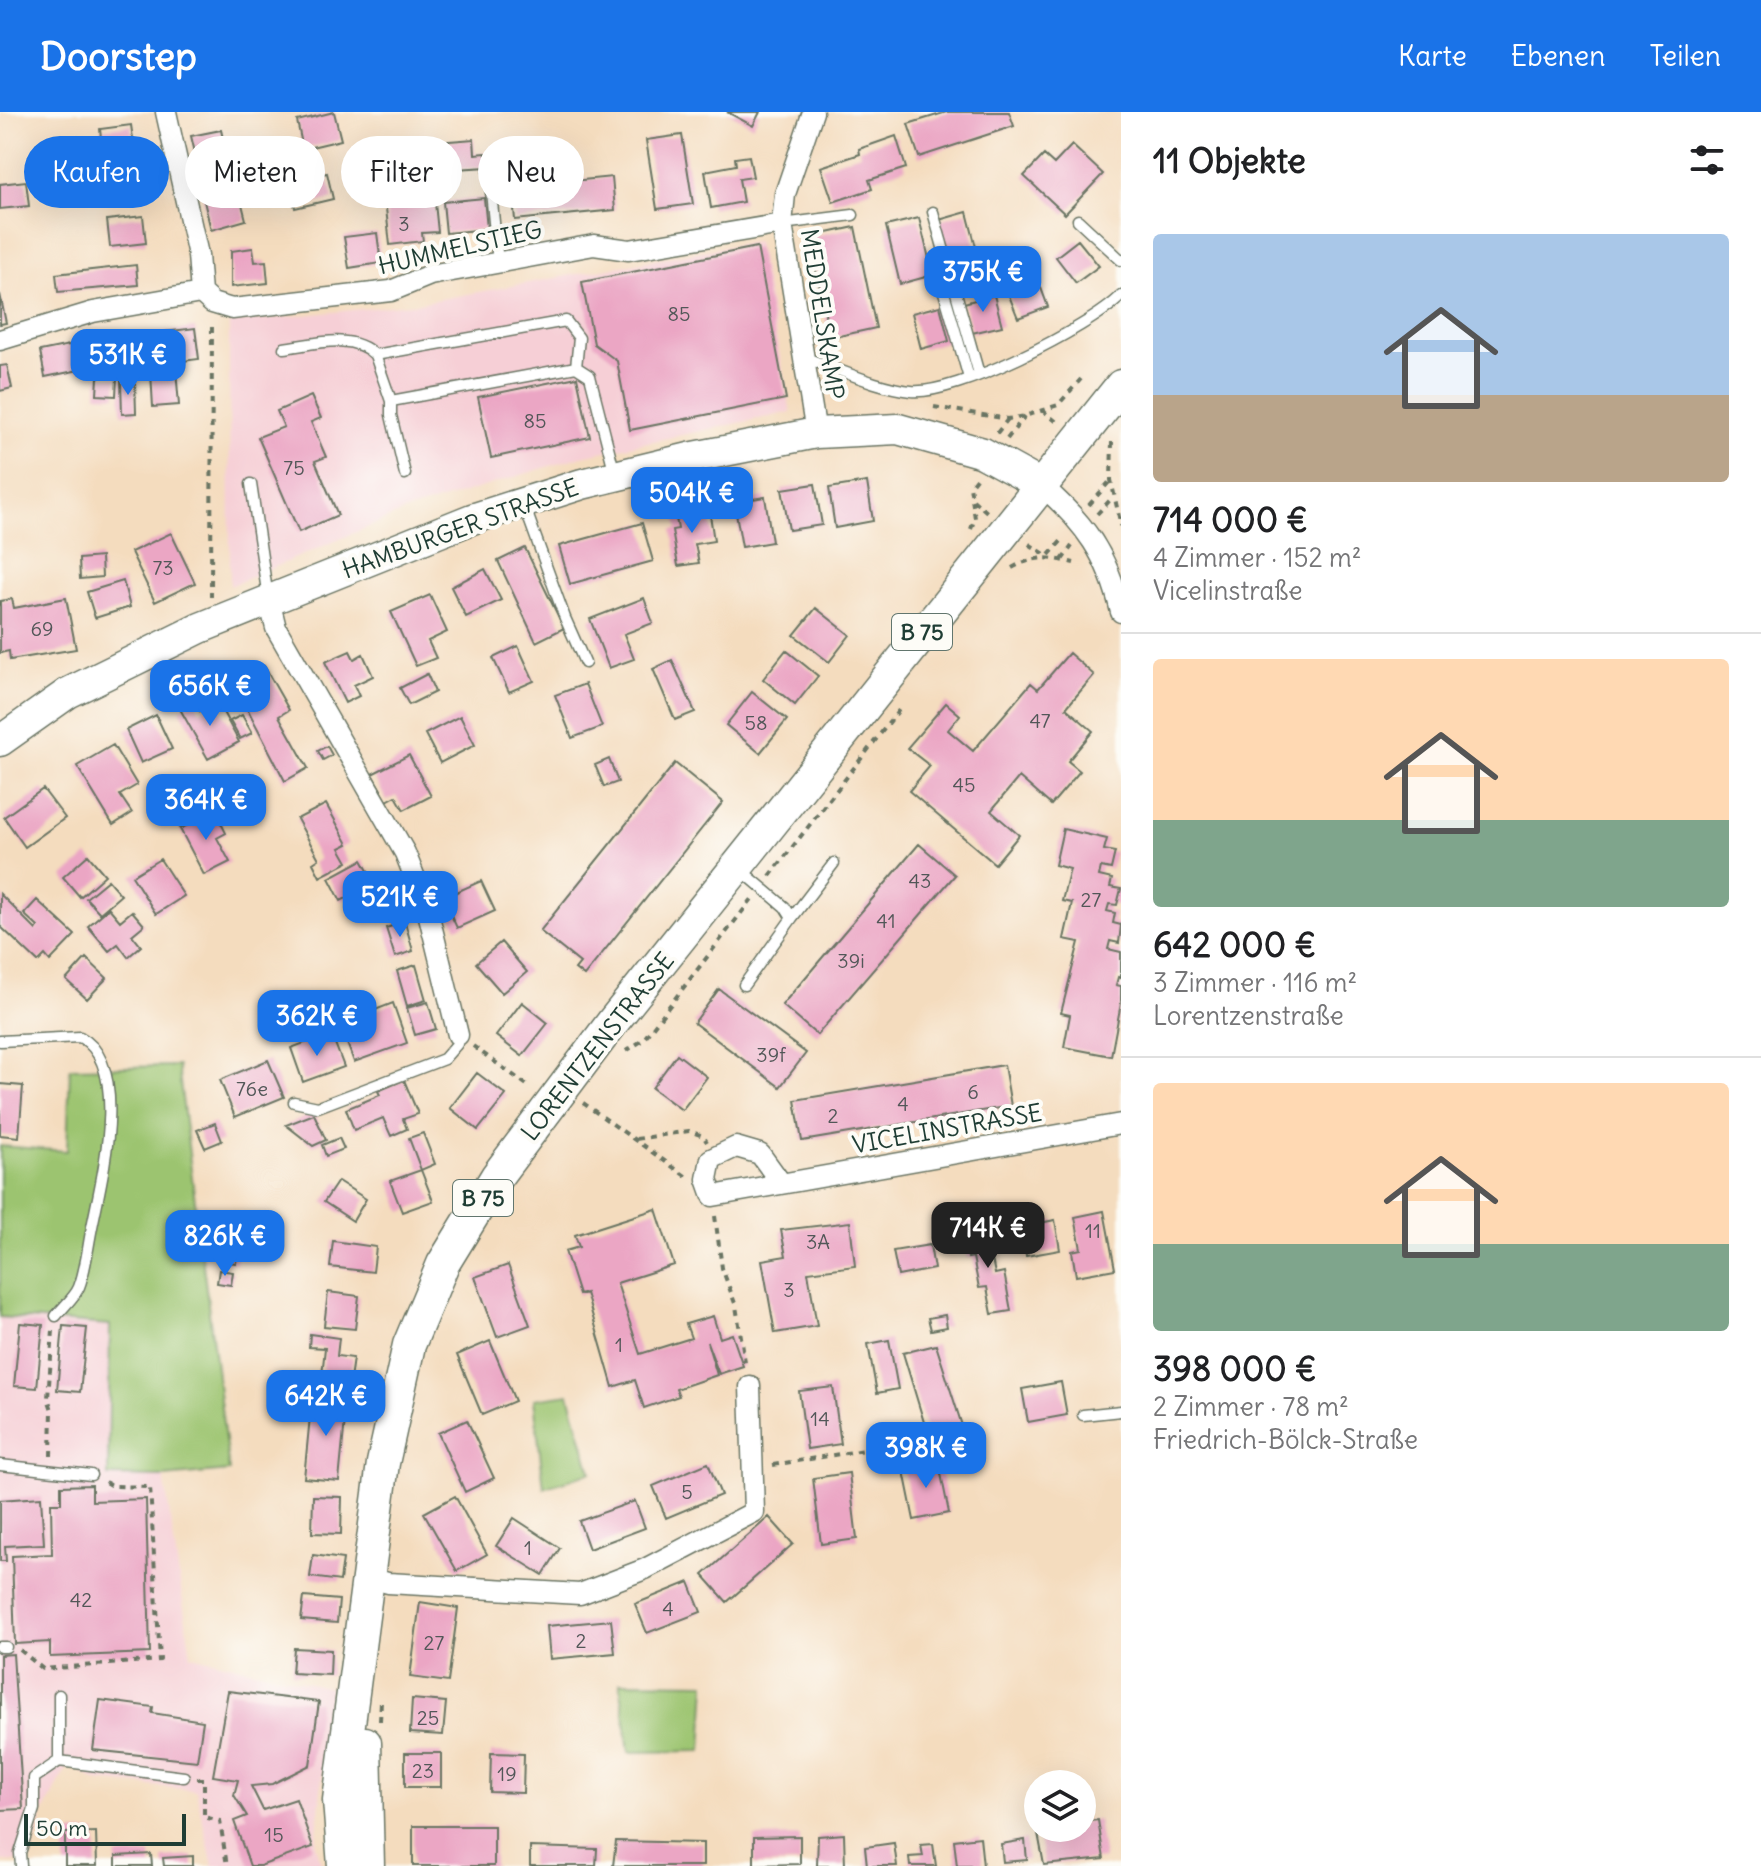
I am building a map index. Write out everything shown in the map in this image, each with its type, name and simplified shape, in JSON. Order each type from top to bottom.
[{"type":"main road","name":"B 75","points":[[1041,485],[1121,386]]},
{"type":"main road","name":"LORENTZENSTRASSE","points":[[344,1866],[339,1800],[383,1463],[409,1345],[443,1264],[497,1176],[572,1105],[737,866],[1041,485]]},
{"type":"main road","name":"LORENTZENSTRASSE","points":[[354,1701],[365,1742],[368,1866]]},
{"type":"street","points":[[166,112],[207,298]]},
{"type":"street","name":"MEDDELSKAMP","points":[[813,112],[785,194],[782,224],[816,433]]},
{"type":"street","name":"HUMMELSTIEG","points":[[0,340],[93,312],[207,298],[232,309],[391,291],[430,275],[594,245],[629,250],[782,224]]},
{"type":"street","name":"HAMBURGER STRASSE","points":[[0,741],[68,693],[211,623],[472,519],[615,476],[816,433],[898,429],[983,453],[1041,485]]},
{"type":"street","points":[[1041,485],[1078,516],[1112,574],[1121,612]]},
{"type":"street","points":[[269,600],[276,628],[405,853],[427,908],[458,1035]]},
{"type":"street","name":"VICELINSTRASSE","points":[[713,1196],[1121,1124]]},
{"type":"street","points":[[713,1196],[707,1179],[711,1159],[736,1147],[760,1154],[781,1183]]},
{"type":"street","points":[[367,1577],[388,1583],[580,1594],[645,1569],[754,1512],[750,1386]]},
{"type":"lane","points":[[493,208],[498,263]]},
{"type":"lane","points":[[933,212],[974,376]]},
{"type":"lane","points":[[782,224],[853,215]]},
{"type":"lane","points":[[1078,220],[1121,260]]},
{"type":"lane","points":[[939,275],[974,376]]},
{"type":"lane","points":[[805,358],[909,391],[933,391],[974,376],[1103,313],[1121,296]]},
{"type":"lane","points":[[375,355],[566,321],[579,338],[576,367]]},
{"type":"lane","points":[[284,348],[336,341],[364,344],[375,355],[391,401],[391,415],[405,474]]},
{"type":"lane","points":[[391,401],[576,367],[590,376],[615,476]]},
{"type":"lane","points":[[251,484],[269,600]]},
{"type":"lane","points":[[524,503],[565,618],[585,663]]},
{"type":"lane","points":[[744,985],[834,863]]},
{"type":"lane","points":[[737,866],[792,918]]},
{"type":"lane","points":[[294,1102],[318,1107],[444,1059],[457,1044],[458,1035]]},
{"type":"lane","points":[[0,1041],[80,1037],[92,1043],[103,1067],[110,1108],[102,1176],[79,1290],[56,1316]]},
{"type":"lane","points":[[1083,1415],[1121,1411]]},
{"type":"lane","points":[[0,1465],[91,1475]]},
{"type":"lane","points":[[59,1695],[59,1761]]},
{"type":"lane","points":[[21,1866],[20,1853],[34,1809],[34,1778],[59,1761],[184,1777]]},
{"type":"path","points":[[207,298],[211,623]]},
{"type":"path","points":[[927,406],[1008,419],[1058,405],[1081,379]]},
{"type":"path","points":[[1113,438],[1110,448],[1111,480],[1121,526]]},
{"type":"path","points":[[969,478],[975,518]]},
{"type":"path","points":[[966,543],[975,518],[970,486]]},
{"type":"path","points":[[1006,573],[1012,567],[1039,557],[1074,563]]},
{"type":"path","points":[[619,1056],[643,1040],[905,703]]},
{"type":"path","points":[[458,1035],[634,1139],[713,1196],[722,1268],[736,1306],[750,1386]]},
{"type":"path","points":[[634,1139],[689,1131],[703,1136],[715,1157]]},
{"type":"path","points":[[50,1470],[52,1410],[48,1398],[56,1316]]},
{"type":"path","points":[[754,1468],[901,1444]]},
{"type":"path","points":[[3,1647],[23,1651],[43,1669],[160,1660],[150,1487],[112,1486],[91,1475]]},
{"type":"path","points":[[184,1777],[204,1779],[204,1817],[220,1821],[227,1866]]},
{"type":"shaded area","points":[[757,241],[791,412],[582,456],[403,512],[230,586],[229,323],[419,303]]},
{"type":"shaded area","points":[[0,1317],[110,1325],[108,1475],[164,1477],[191,1655],[330,1688],[316,1845],[322,1866],[213,1866],[196,1790],[95,1781],[69,1764],[43,1814],[30,1860],[0,1862]]},
{"type":"green space","points":[[178,1066],[229,1471],[164,1477],[108,1476],[110,1325],[0,1317],[0,1146],[67,1151],[70,1068]]},
{"type":"green space","points":[[569,1394],[591,1472],[544,1488],[534,1399]]},
{"type":"green space","points":[[620,1682],[706,1683],[702,1751],[629,1752]]},
{"type":"building","points":[[334,112],[341,140],[325,144],[325,136],[300,136],[297,121]]},
{"type":"building","points":[[727,112],[760,112],[753,126]]},
{"type":"building","points":[[947,112],[1009,112],[1014,126],[919,157],[908,124]]},
{"type":"building","points":[[131,125],[133,136],[101,136],[100,129]]},
{"type":"building","points":[[221,130],[222,136],[191,136]]},
{"type":"building","points":[[682,135],[693,204],[657,209],[646,140]]},
{"type":"building","points":[[896,136],[906,168],[869,180],[872,189],[833,202],[821,167],[860,154],[859,149]]},
{"type":"building","points":[[474,139],[478,168],[462,169],[462,140]]},
{"type":"building","points":[[1072,145],[1103,174],[1065,214],[1024,176],[1044,155],[1054,164]]},
{"type":"building","points":[[749,156],[753,177],[739,179],[743,202],[711,208],[705,171],[736,165],[735,158]]},
{"type":"building","points":[[325,173],[333,199],[325,201]]},
{"type":"building","points":[[612,177],[615,210],[515,220],[514,208],[584,208],[584,180]]},
{"type":"building","points":[[24,181],[24,207],[0,209],[0,184]]},
{"type":"building","points":[[478,199],[478,208],[485,208],[487,229],[446,233],[444,208],[462,208],[462,200]]},
{"type":"building","points":[[206,208],[243,208],[246,220],[211,230]]},
{"type":"building","points":[[386,208],[436,208],[438,232],[422,233],[423,241],[390,245]]},
{"type":"building","points":[[967,212],[977,251],[949,258],[939,220]]},
{"type":"building","points":[[143,216],[146,243],[110,247],[107,220]]},
{"type":"building","points":[[919,218],[933,275],[900,284],[886,226]]},
{"type":"building","points":[[855,227],[876,328],[830,338],[809,237]]},
{"type":"building","points":[[377,233],[381,263],[349,268],[344,237]]},
{"type":"building","points":[[1078,240],[1099,266],[1076,283],[1056,257]]},
{"type":"building","points":[[757,247],[786,399],[630,430],[617,361],[594,344],[582,282]]},
{"type":"building","points":[[253,248],[255,262],[266,261],[268,283],[231,287],[231,251]]},
{"type":"building","points":[[136,265],[138,285],[58,292],[56,274]]},
{"type":"building","points":[[1033,266],[1048,307],[1018,318],[1002,278]]},
{"type":"building","points":[[0,294],[6,323],[0,324]]},
{"type":"building","points":[[994,295],[1002,326],[972,333],[964,303]]},
{"type":"building","points":[[940,306],[949,341],[921,349],[912,313]]},
{"type":"building","points":[[195,328],[199,359],[136,367],[132,336]]},
{"type":"building","points":[[99,339],[104,365],[45,377],[40,351]]},
{"type":"building","points":[[7,365],[12,388],[0,391],[0,366]]},
{"type":"building","points":[[176,370],[179,405],[153,407],[151,372]]},
{"type":"building","points":[[98,377],[117,377],[116,396],[97,395]]},
{"type":"building","points":[[577,377],[590,437],[491,458],[478,397]]},
{"type":"building","points":[[121,380],[135,380],[136,413],[122,414]]},
{"type":"building","points":[[311,396],[321,418],[311,422],[326,457],[315,461],[338,515],[299,532],[258,437],[284,427],[277,411]]},
{"type":"building","points":[[867,482],[873,521],[835,528],[829,488]]},
{"type":"building","points":[[815,484],[822,525],[789,530],[782,489]]},
{"type":"building","points":[[765,497],[772,542],[742,547],[734,502]]},
{"type":"building","points":[[709,508],[714,541],[695,544],[699,563],[678,566],[672,530],[678,529],[675,513]]},
{"type":"building","points":[[642,523],[653,561],[570,584],[559,546]]},
{"type":"building","points":[[171,533],[195,583],[155,602],[131,552]]},
{"type":"building","points":[[525,548],[564,628],[536,642],[498,561]]},
{"type":"building","points":[[101,557],[102,577],[80,579],[79,559]]},
{"type":"building","points":[[485,569],[501,600],[466,617],[451,587]]},
{"type":"building","points":[[123,581],[130,607],[95,618],[87,592]]},
{"type":"building","points":[[430,595],[447,632],[428,641],[436,658],[416,666],[391,612]]},
{"type":"building","points":[[66,598],[76,649],[10,660],[9,651],[0,653],[0,601],[12,599],[14,608]]},
{"type":"building","points":[[644,598],[653,623],[624,634],[634,659],[609,668],[590,619]]},
{"type":"building","points":[[816,608],[850,635],[829,662],[794,635]]},
{"type":"building","points":[[518,646],[534,681],[509,692],[493,658]]},
{"type":"building","points":[[786,650],[818,676],[795,705],[763,679]]},
{"type":"building","points":[[350,651],[354,659],[363,654],[373,676],[354,685],[359,696],[345,703],[325,662]]},
{"type":"building","points":[[1069,653],[1094,675],[1066,708],[1093,731],[1068,761],[1080,771],[1051,805],[1019,777],[991,811],[1019,835],[995,864],[909,791],[930,766],[907,748],[946,703],[960,715],[948,730],[973,751],[1031,683],[1038,689]]},
{"type":"building","points":[[672,660],[695,712],[675,720],[653,669]]},
{"type":"building","points":[[264,666],[289,710],[279,716],[308,768],[285,781],[234,683]]},
{"type":"building","points":[[427,674],[435,692],[409,705],[400,688]]},
{"type":"building","points":[[585,684],[602,727],[572,738],[555,695]]},
{"type":"building","points":[[752,692],[787,720],[760,753],[726,725]]},
{"type":"building","points":[[195,701],[200,711],[217,701],[239,742],[208,759],[180,709]]},
{"type":"building","points":[[156,715],[172,749],[141,763],[126,730]]},
{"type":"building","points":[[242,715],[252,733],[240,739],[230,721]]},
{"type":"building","points":[[460,716],[475,745],[440,763],[425,734]]},
{"type":"building","points":[[113,745],[137,785],[120,795],[132,813],[113,825],[77,766]]},
{"type":"building","points":[[327,746],[332,755],[323,760],[318,751]]},
{"type":"building","points":[[409,755],[431,796],[404,810],[396,796],[387,801],[372,774]]},
{"type":"building","points":[[609,759],[618,782],[604,787],[595,765]]},
{"type":"building","points":[[675,763],[723,802],[584,976],[575,969],[580,963],[540,931]]},
{"type":"building","points":[[199,781],[209,801],[194,809],[183,789]]},
{"type":"building","points":[[43,789],[65,818],[25,847],[4,817]]},
{"type":"building","points":[[326,804],[348,844],[340,848],[348,862],[320,877],[313,863],[319,859],[297,819]]},
{"type":"building","points":[[215,811],[226,833],[217,838],[230,862],[204,875],[180,829]]},
{"type":"building","points":[[1063,829],[1107,839],[1104,850],[1115,852],[1111,869],[1101,867],[1099,876],[1112,879],[1110,887],[1121,889],[1117,905],[1109,904],[1107,911],[1115,913],[1113,923],[1121,925],[1119,943],[1110,941],[1108,949],[1121,952],[1121,978],[1118,977],[1116,985],[1121,986],[1121,1003],[1111,1056],[1064,1047],[1070,1015],[1061,1013],[1079,942],[1064,939],[1072,903],[1062,901],[1070,869],[1055,865]]},
{"type":"building","points":[[919,844],[955,875],[817,1035],[782,1005]]},
{"type":"building","points":[[88,855],[105,875],[80,897],[63,877]]},
{"type":"building","points":[[160,859],[184,896],[156,914],[132,876]]},
{"type":"building","points":[[362,860],[375,883],[341,901],[329,878]]},
{"type":"building","points":[[108,880],[121,895],[100,913],[86,898]]},
{"type":"building","points":[[481,881],[495,911],[457,928],[443,898]]},
{"type":"building","points":[[0,894],[36,930],[38,927],[24,914],[37,900],[75,935],[50,961],[45,955],[38,962],[0,926]]},
{"type":"building","points":[[109,908],[120,921],[132,911],[144,925],[132,935],[141,946],[128,957],[118,944],[109,951],[88,926]]},
{"type":"building","points":[[405,922],[413,951],[395,957],[386,928]]},
{"type":"building","points":[[501,942],[527,972],[502,993],[476,963]]},
{"type":"building","points":[[86,958],[107,978],[87,999],[66,980]]},
{"type":"building","points":[[416,965],[426,1000],[407,1006],[397,971]]},
{"type":"building","points":[[719,989],[806,1053],[780,1087],[694,1023]]},
{"type":"building","points":[[428,1002],[436,1029],[415,1035],[407,1008]]},
{"type":"building","points":[[522,1002],[548,1023],[522,1056],[496,1036]]},
{"type":"building","points":[[393,1003],[407,1043],[354,1062],[336,1013],[361,1004],[365,1014]]},
{"type":"building","points":[[331,1033],[344,1067],[303,1082],[291,1048]]},
{"type":"building","points":[[677,1054],[707,1077],[682,1110],[652,1088]]},
{"type":"building","points":[[268,1060],[284,1097],[235,1117],[220,1080]]},
{"type":"building","points":[[1004,1065],[1011,1106],[802,1141],[795,1100]]},
{"type":"building","points":[[477,1073],[506,1095],[478,1130],[450,1108]]},
{"type":"building","points":[[404,1080],[418,1114],[403,1119],[407,1129],[391,1136],[383,1118],[354,1130],[346,1109],[380,1095],[378,1091]]},
{"type":"building","points":[[0,1084],[23,1086],[19,1137],[0,1135]]},
{"type":"building","points":[[314,1114],[326,1140],[313,1146],[286,1125]]},
{"type":"building","points":[[215,1123],[222,1141],[205,1148],[197,1130]]},
{"type":"building","points":[[423,1133],[435,1164],[421,1170],[409,1138]]},
{"type":"building","points":[[339,1138],[344,1149],[326,1156],[322,1145]]},
{"type":"building","points":[[421,1170],[433,1201],[402,1212],[390,1181]]},
{"type":"building","points":[[338,1181],[366,1199],[353,1221],[324,1202]]},
{"type":"building","points":[[656,1209],[674,1265],[617,1283],[640,1354],[691,1338],[686,1324],[713,1316],[720,1338],[732,1334],[743,1366],[719,1374],[707,1342],[717,1375],[676,1389],[679,1396],[644,1408],[635,1380],[613,1387],[586,1293],[579,1295],[565,1251],[579,1247],[575,1235]]},
{"type":"building","points":[[1104,1211],[1115,1269],[1076,1276],[1072,1251],[1081,1249],[1075,1217]]},
{"type":"building","points":[[1055,1220],[1060,1250],[1026,1256],[1020,1227]]},
{"type":"building","points":[[850,1222],[855,1266],[808,1272],[817,1326],[775,1333],[762,1260],[786,1256],[781,1230]]},
{"type":"building","points":[[994,1230],[998,1252],[991,1254],[995,1274],[1004,1272],[1011,1311],[992,1314],[987,1287],[979,1288],[973,1257],[968,1258],[964,1236]]},
{"type":"building","points":[[333,1241],[376,1247],[373,1272],[330,1267]]},
{"type":"building","points":[[930,1245],[934,1269],[898,1276],[893,1251]]},
{"type":"building","points":[[223,1248],[238,1250],[236,1263],[222,1261]]},
{"type":"building","points":[[508,1265],[530,1325],[497,1337],[475,1277]]},
{"type":"building","points":[[219,1270],[233,1272],[231,1285],[217,1283]]},
{"type":"building","points":[[328,1292],[359,1296],[355,1329],[324,1326]]},
{"type":"building","points":[[945,1315],[947,1327],[931,1330],[928,1318]]},
{"type":"building","points":[[20,1323],[43,1325],[37,1388],[14,1386]]},
{"type":"building","points":[[63,1326],[87,1328],[80,1392],[57,1390]]},
{"type":"building","points":[[310,1334],[339,1338],[337,1356],[353,1358],[349,1387],[321,1384],[325,1348],[309,1347]]},
{"type":"building","points":[[889,1340],[898,1389],[877,1393],[868,1344]]},
{"type":"building","points":[[490,1341],[515,1401],[482,1415],[457,1355]]},
{"type":"building","points":[[936,1345],[965,1435],[930,1442],[903,1353]]},
{"type":"building","points":[[1061,1382],[1067,1415],[1028,1422],[1022,1389]]},
{"type":"building","points":[[833,1387],[841,1444],[807,1449],[799,1391]]},
{"type":"building","points":[[312,1396],[347,1399],[339,1481],[304,1478]]},
{"type":"building","points":[[467,1420],[494,1478],[465,1492],[438,1433]]},
{"type":"building","points":[[938,1459],[949,1513],[914,1520],[903,1466]]},
{"type":"building","points":[[708,1463],[721,1495],[666,1518],[653,1486]]},
{"type":"building","points":[[849,1473],[857,1539],[821,1544],[813,1478]]},
{"type":"building","points":[[92,1485],[92,1501],[146,1499],[150,1653],[50,1657],[50,1642],[15,1644],[12,1556],[52,1554],[51,1503],[61,1503],[61,1486]]},
{"type":"building","points":[[313,1496],[342,1497],[341,1534],[312,1533]]},
{"type":"building","points":[[455,1496],[487,1554],[457,1571],[424,1513]]},
{"type":"building","points":[[41,1497],[44,1544],[5,1546],[6,1561],[0,1561],[0,1500]]},
{"type":"building","points":[[635,1501],[645,1528],[589,1549],[579,1521]]},
{"type":"building","points":[[769,1517],[793,1544],[727,1602],[703,1575]]},
{"type":"building","points":[[514,1518],[560,1548],[543,1575],[496,1546]]},
{"type":"building","points":[[313,1555],[343,1559],[340,1581],[310,1577]]},
{"type":"building","points":[[689,1582],[701,1612],[647,1633],[635,1604]]},
{"type":"building","points":[[304,1597],[339,1600],[337,1623],[301,1620]]},
{"type":"building","points":[[420,1602],[458,1608],[448,1682],[410,1677]]},
{"type":"building","points":[[611,1620],[615,1653],[550,1659],[547,1626]]},
{"type":"building","points":[[294,1648],[331,1650],[330,1675],[292,1673]]},
{"type":"building","points":[[13,1654],[23,1809],[0,1810],[0,1655]]},
{"type":"building","points":[[228,1691],[319,1702],[310,1765],[272,1784],[251,1786],[263,1810],[296,1799],[313,1847],[260,1866],[250,1866],[234,1821],[247,1816],[234,1795],[238,1780],[213,1776]]},
{"type":"building","points":[[412,1699],[446,1702],[443,1735],[410,1733]]},
{"type":"building","points":[[100,1700],[153,1707],[152,1713],[203,1721],[197,1761],[93,1750]]},
{"type":"building","points":[[405,1753],[441,1753],[441,1787],[405,1787]]},
{"type":"building","points":[[491,1753],[524,1754],[523,1793],[490,1792]]},
{"type":"building","points":[[1096,1820],[1104,1859],[1044,1865],[1040,1842],[1096,1842]]},
{"type":"building","points":[[413,1826],[494,1826],[494,1866],[413,1866]]},
{"type":"building","points":[[96,1832],[97,1866],[65,1866],[65,1833]]},
{"type":"building","points":[[844,1834],[845,1866],[817,1866],[818,1836]]},
{"type":"building","points":[[800,1836],[800,1864],[754,1865],[754,1837]]},
{"type":"building","points":[[980,1837],[983,1866],[957,1866],[954,1840]]},
{"type":"building","points":[[1024,1840],[1027,1860],[1003,1862],[1001,1844]]},
{"type":"building","points":[[616,1841],[703,1843],[703,1866],[613,1866]]},
{"type":"building","points":[[894,1843],[897,1866],[867,1866],[865,1847]]},
{"type":"building","points":[[933,1844],[936,1866],[910,1866],[909,1857],[923,1856],[921,1845]]},
{"type":"building","points":[[530,1847],[597,1849],[596,1866],[530,1866]]},
{"type":"building","points":[[151,1854],[152,1866],[116,1866],[116,1856]]},
{"type":"building","points":[[193,1856],[193,1866],[164,1866],[163,1858]]}]
